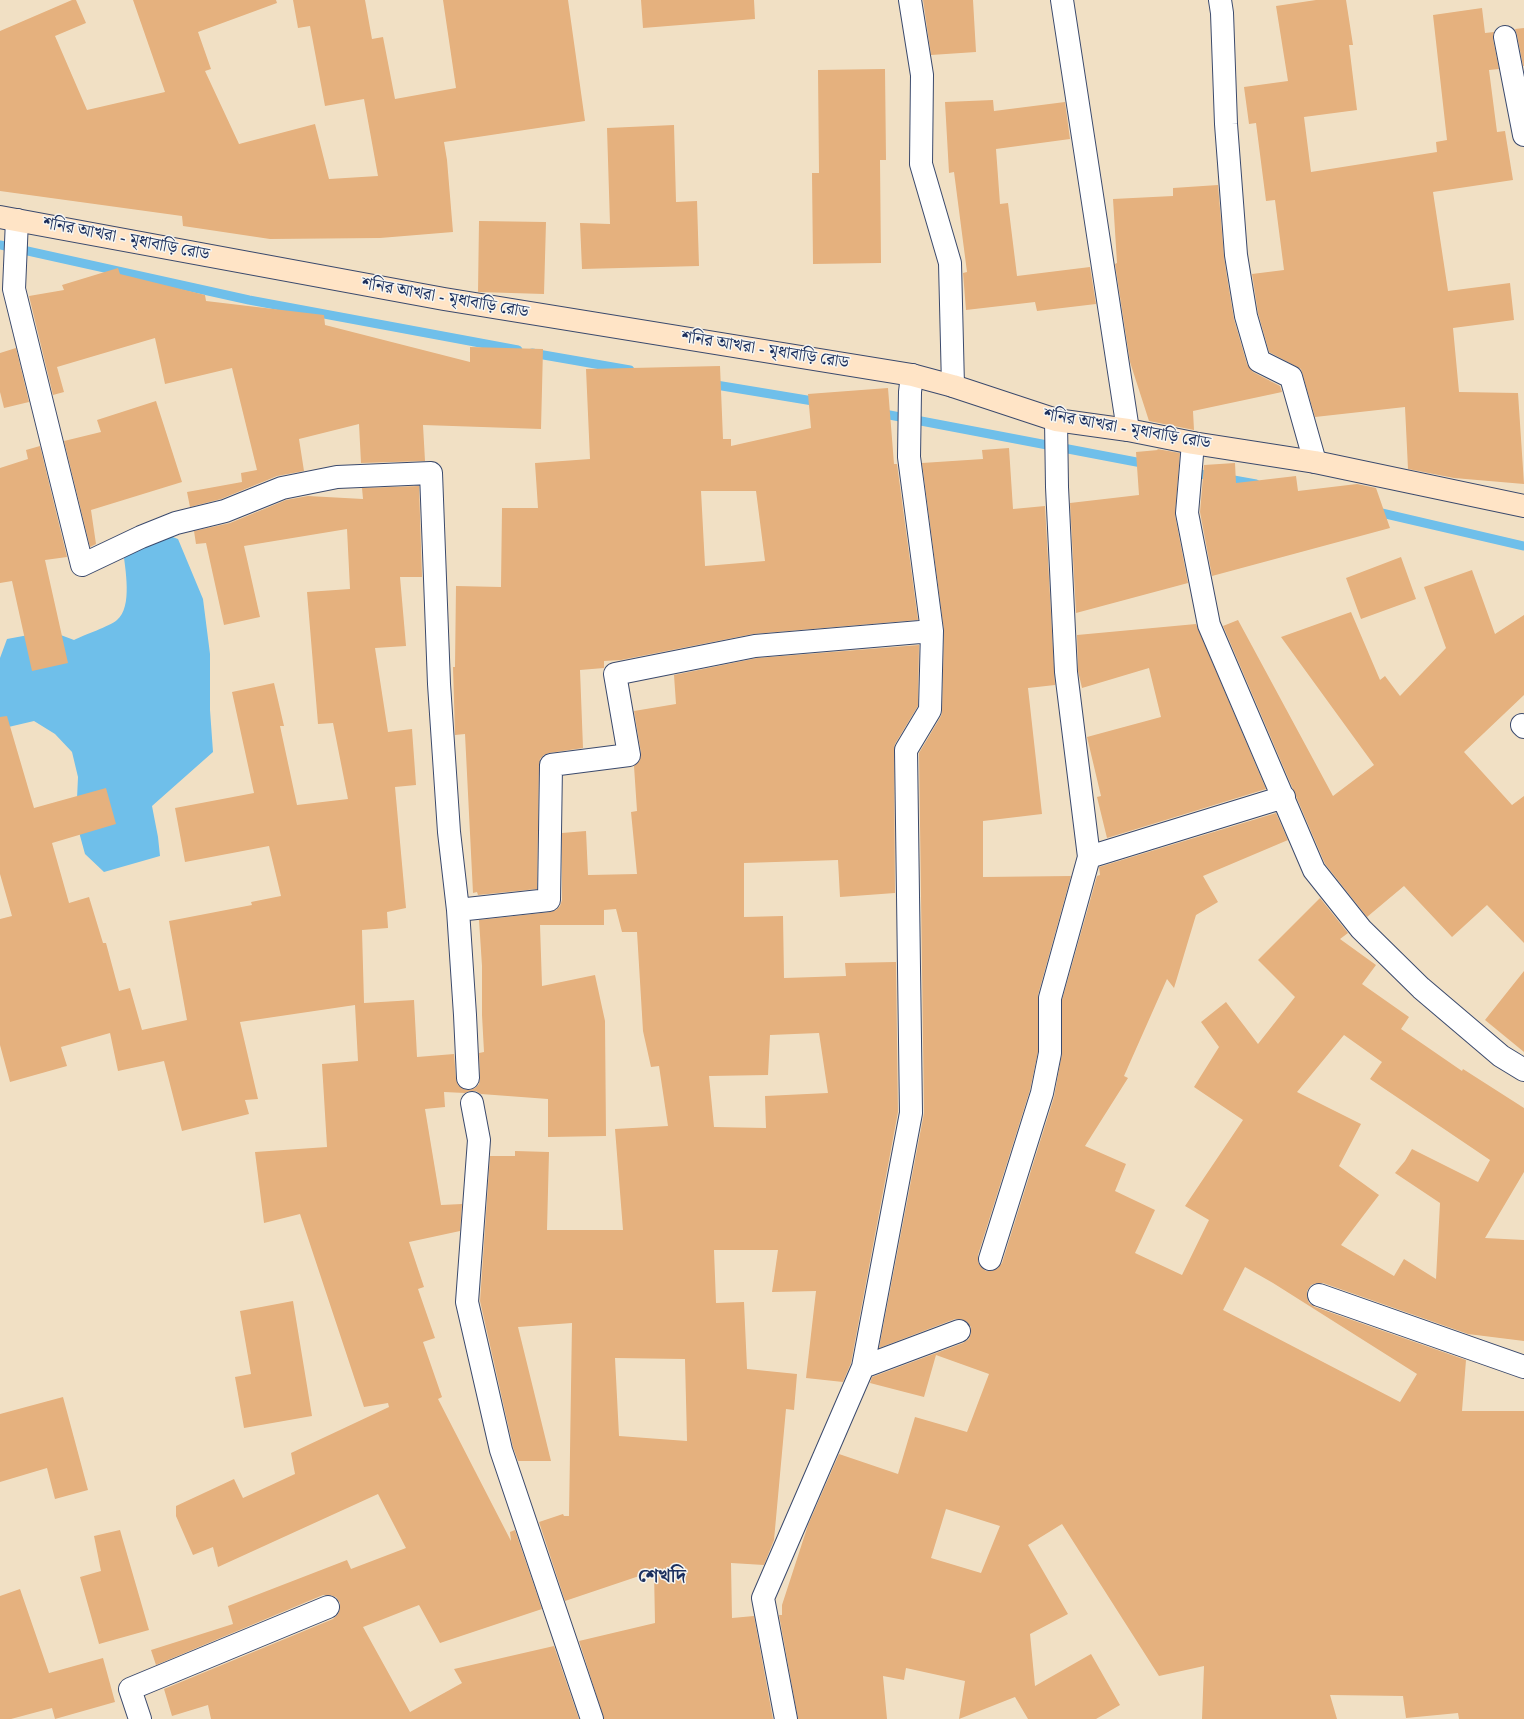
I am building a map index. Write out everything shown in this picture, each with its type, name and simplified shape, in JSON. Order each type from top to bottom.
[{"type":"main road","name":"শনির আখরা - মৃধাবাড়ি রোড","points":[[11,225],[911,383],[953,386],[1056,420],[1128,430],[1193,443],[1315,462],[1524,506]]},
{"type":"street","points":[[910,0],[922,75],[921,164],[950,263],[953,386]]},
{"type":"street","points":[[1062,0],[1128,430]]},
{"type":"street","points":[[1220,0],[1222,13],[1226,124],[1236,255],[1246,316],[1259,361],[1291,377],[1315,462]]},
{"type":"street","points":[[1505,38],[1524,135]]},
{"type":"street","points":[[11,225],[14,289],[82,565],[141,537],[176,523],[225,511],[282,488],[337,477],[431,473],[439,684],[449,832],[458,910],[468,1078]]},
{"type":"street","points":[[786,1719],[763,1598],[863,1367],[911,1113],[906,750],[930,710],[932,631],[909,457],[911,383]]},
{"type":"street","points":[[990,1259],[1042,1093],[1050,1054],[1050,998],[1089,857],[1066,672],[1057,487],[1056,420]]},
{"type":"street","points":[[1193,443],[1187,513],[1209,625],[1314,870],[1360,929],[1421,988],[1501,1056],[1524,1070]]},
{"type":"street","points":[[458,910],[549,900],[550,765],[629,755],[615,674],[755,646],[932,631]]},
{"type":"street","points":[[1089,857],[1284,797]]},
{"type":"street","points":[[472,1103],[479,1140],[467,1302],[501,1450],[592,1719]]},
{"type":"street","points":[[1319,1295],[1524,1367]]},
{"type":"street","points":[[863,1367],[959,1331]]},
{"type":"street","points":[[140,1719],[130,1689],[328,1607]]},
{"type":"water","points":[[164,534],[178,539],[203,599],[210,654],[210,710],[213,752],[152,806],[160,856],[104,872],[85,854],[76,821],[78,777],[72,752],[55,734],[34,721],[0,729],[0,658],[7,639],[50,631],[74,640],[103,628],[117,620],[122,614],[125,606],[127,587],[123,550]]},
{"type":"building","points":[[72,0],[76,0],[86,23],[55,36],[87,110],[165,92],[133,0],[276,0],[277,3],[198,32],[211,69],[205,71],[239,144],[315,124],[329,179],[378,176],[364,99],[325,106],[310,26],[298,28],[293,0],[365,0],[372,39],[383,37],[395,99],[456,88],[443,0],[568,0],[585,121],[444,142],[453,232],[380,238],[270,239],[183,226],[182,216],[0,191],[0,31]]},
{"type":"building","points":[[641,0],[754,0],[755,19],[643,28]]},
{"type":"building","points":[[923,0],[973,0],[976,52],[931,55]]},
{"type":"building","points":[[1316,0],[1346,0],[1353,45],[1349,45],[1357,110],[1304,117],[1311,172],[1437,152],[1436,142],[1447,140],[1433,15],[1482,8],[1485,33],[1494,32],[1493,39],[1499,69],[1489,70],[1497,132],[1505,131],[1513,180],[1433,192],[1448,291],[1510,283],[1514,320],[1453,328],[1459,392],[1518,393],[1524,484],[1454,478],[1408,469],[1405,407],[1315,417],[1301,369],[1269,352],[1258,313],[1252,274],[1284,270],[1275,200],[1266,201],[1256,123],[1249,124],[1244,87],[1288,81],[1276,6]]},
{"type":"building","points":[[1524,28],[1524,66],[1523,66],[1515,29]]},
{"type":"building","points":[[885,69],[886,160],[880,160],[881,263],[813,264],[812,173],[819,173],[818,70]]},
{"type":"building","points":[[993,100],[994,111],[1065,102],[1070,139],[996,149],[1000,204],[1008,203],[1017,276],[1090,267],[1096,304],[1037,311],[1035,302],[966,310],[963,273],[967,272],[954,172],[949,173],[945,102]]},
{"type":"building","points":[[674,125],[676,202],[697,201],[699,266],[582,269],[580,223],[610,224],[607,128]]},
{"type":"building","points":[[1218,185],[1227,277],[1234,319],[1247,364],[1253,372],[1280,386],[1282,392],[1193,411],[1194,430],[1149,421],[1130,362],[1115,264],[1117,263],[1113,199],[1173,196],[1173,188]]},
{"type":"building","points":[[479,221],[546,222],[544,294],[478,292]]},
{"type":"building","points":[[118,268],[120,274],[205,295],[206,301],[324,315],[325,325],[470,362],[470,347],[543,349],[541,429],[423,425],[425,461],[361,463],[359,424],[299,439],[304,471],[277,476],[221,499],[190,507],[187,492],[242,482],[241,473],[257,470],[232,368],[165,384],[155,338],[57,367],[64,392],[53,395],[29,296],[64,290],[62,285]]},
{"type":"building","points":[[16,348],[29,402],[4,408],[0,392],[0,353]]},
{"type":"building","points":[[720,366],[723,439],[731,439],[731,446],[811,428],[808,394],[888,388],[894,464],[897,464],[918,620],[753,634],[621,660],[604,661],[604,668],[580,670],[583,748],[549,753],[540,759],[539,764],[537,889],[478,895],[477,892],[473,893],[465,734],[455,735],[453,667],[455,667],[456,586],[501,587],[502,508],[538,508],[535,463],[590,459],[586,369]],"holes":[[[701,491],[756,491],[765,561],[705,566]]]},
{"type":"building","points":[[156,401],[182,482],[91,510],[96,544],[90,547],[64,441],[101,432],[97,420]]},
{"type":"building","points":[[40,446],[67,557],[45,560],[68,663],[32,671],[12,581],[0,583],[0,468],[28,459],[26,450]]},
{"type":"building","points":[[1009,448],[1013,509],[1045,506],[1055,685],[1028,688],[1042,814],[983,821],[983,877],[1071,876],[1038,995],[1038,1052],[1030,1090],[978,1255],[978,1262],[986,1271],[992,1271],[998,1268],[1002,1263],[1054,1097],[1062,1053],[1062,1000],[1097,876],[1100,875],[1099,867],[1276,813],[1288,840],[1203,876],[1218,902],[1196,915],[1174,988],[1167,979],[1124,1076],[1128,1078],[1085,1146],[1126,1164],[1115,1191],[1155,1210],[1135,1253],[1182,1275],[1209,1220],[1185,1206],[1243,1120],[1194,1087],[1219,1047],[1201,1022],[1226,1002],[1258,1044],[1295,997],[1258,960],[1320,898],[1348,933],[1340,939],[1376,965],[1362,984],[1409,1017],[1401,1029],[1462,1071],[1463,1069],[1524,1108],[1524,1172],[1485,1238],[1524,1240],[1524,1341],[1468,1334],[1323,1283],[1311,1285],[1307,1291],[1307,1297],[1309,1303],[1315,1307],[1466,1360],[1462,1411],[1524,1411],[1524,1719],[1459,1719],[1458,1713],[1406,1718],[1403,1696],[1330,1695],[1337,1719],[1202,1719],[1204,1666],[1159,1676],[1062,1524],[1028,1545],[1068,1614],[1030,1634],[1035,1686],[1091,1654],[1120,1705],[1096,1719],[1028,1719],[1015,1697],[959,1719],[965,1681],[906,1668],[904,1680],[883,1676],[887,1719],[798,1719],[779,1615],[782,1615],[782,1605],[808,1525],[839,1454],[898,1474],[915,1417],[967,1432],[989,1374],[936,1355],[924,1397],[870,1383],[872,1377],[963,1343],[969,1339],[971,1333],[971,1327],[967,1322],[961,1319],[955,1319],[879,1348],[924,1113],[919,753],[941,716],[944,631],[922,463],[983,459],[982,450]],"holes":[[[1344,1035],[1382,1062],[1370,1079],[1490,1160],[1478,1182],[1412,1149],[1405,1161],[1395,1173],[1440,1203],[1436,1279],[1404,1259],[1394,1276],[1341,1245],[1379,1195],[1339,1166],[1361,1124],[1297,1092]],[[1245,1267],[1273,1283],[1417,1374],[1400,1402],[1223,1310]],[[946,1509],[1000,1526],[981,1573],[931,1558]]]},
{"type":"building","points":[[1157,449],[1180,453],[1175,515],[1188,583],[1076,613],[1070,503],[1139,495],[1136,452],[1158,450]]},
{"type":"building","points":[[1235,463],[1236,483],[1296,476],[1298,491],[1357,484],[1376,488],[1390,528],[1212,576],[1200,512],[1204,465]]},
{"type":"building","points":[[419,486],[422,577],[400,577],[406,646],[375,648],[388,732],[412,729],[416,785],[395,787],[406,908],[387,912],[388,928],[362,930],[364,1003],[414,1000],[417,1057],[454,1054],[456,1079],[458,1085],[463,1089],[469,1090],[475,1088],[479,1084],[479,1053],[484,1052],[482,966],[479,920],[550,912],[556,910],[560,906],[562,900],[562,833],[586,831],[588,875],[637,874],[631,812],[637,811],[634,766],[640,760],[641,753],[634,711],[676,704],[674,675],[757,658],[919,645],[918,706],[895,744],[894,750],[895,893],[840,897],[838,860],[744,863],[744,917],[783,916],[784,978],[846,976],[845,963],[896,962],[898,1112],[851,1363],[843,1382],[806,1378],[816,1291],[772,1292],[778,1250],[714,1250],[716,1303],[744,1302],[747,1369],[797,1374],[794,1410],[786,1409],[774,1540],[764,1565],[731,1563],[732,1618],[754,1616],[773,1719],[604,1719],[579,1641],[655,1623],[654,1571],[565,1601],[539,1522],[563,1514],[564,1516],[569,1516],[572,1323],[518,1327],[551,1461],[518,1461],[513,1447],[480,1301],[490,1156],[515,1156],[515,1151],[549,1152],[547,1230],[623,1230],[615,1129],[668,1126],[659,1066],[651,1067],[643,1031],[637,932],[622,932],[616,909],[604,910],[604,925],[540,925],[542,986],[595,975],[605,1021],[606,1136],[548,1137],[548,1099],[481,1094],[476,1091],[465,1093],[444,1092],[445,1107],[425,1109],[441,1205],[462,1204],[460,1231],[409,1242],[424,1287],[418,1289],[435,1338],[423,1342],[442,1397],[438,1399],[511,1541],[510,1532],[515,1530],[542,1609],[440,1643],[419,1605],[363,1627],[410,1712],[462,1683],[454,1669],[554,1646],[579,1719],[211,1719],[208,1705],[172,1716],[164,1689],[333,1619],[338,1614],[340,1603],[336,1597],[323,1595],[156,1665],[151,1650],[233,1624],[228,1606],[347,1560],[351,1569],[406,1548],[378,1494],[218,1567],[213,1547],[193,1555],[176,1516],[176,1506],[234,1479],[243,1498],[295,1474],[291,1453],[389,1407],[388,1403],[364,1407],[300,1214],[264,1223],[255,1152],[327,1147],[322,1064],[358,1061],[355,1005],[240,1022],[258,1099],[245,1100],[249,1114],[182,1131],[164,1061],[118,1071],[110,1033],[61,1047],[67,1066],[10,1082],[0,1045],[0,919],[12,916],[0,874],[0,717],[7,716],[34,808],[106,788],[116,824],[52,843],[69,903],[89,897],[103,943],[106,943],[119,991],[130,988],[142,1030],[187,1020],[169,921],[252,905],[251,902],[281,896],[269,846],[185,862],[175,808],[254,793],[232,692],[274,683],[284,726],[280,726],[297,805],[348,799],[333,723],[318,724],[307,592],[350,589],[347,529],[244,546],[260,617],[224,625],[206,543],[196,544],[194,531],[230,523],[286,500],[308,496],[363,499],[362,488]],"holes":[[[819,1033],[828,1093],[765,1096],[766,1128],[714,1127],[709,1076],[768,1075],[770,1035]],[[615,1358],[685,1359],[687,1441],[619,1436]]]},
{"type":"building","points":[[1401,557],[1416,599],[1361,619],[1346,578]]},
{"type":"building","points":[[1472,570],[1495,634],[1524,615],[1524,695],[1464,752],[1512,805],[1524,796],[1524,943],[1487,905],[1452,937],[1404,886],[1367,917],[1325,864],[1223,626],[1238,620],[1333,796],[1374,765],[1281,637],[1351,612],[1380,680],[1385,676],[1400,696],[1446,648],[1424,587]]},
{"type":"building","points":[[1196,624],[1266,789],[1107,838],[1097,797],[1101,796],[1087,737],[1161,717],[1149,668],[1082,688],[1078,671],[1077,635]]},
{"type":"building","points":[[1524,971],[1524,1052],[1485,1020]]},
{"type":"building","points":[[293,1301],[312,1416],[244,1428],[235,1377],[251,1374],[240,1311]]},
{"type":"building","points":[[63,1397],[88,1490],[55,1499],[47,1468],[0,1482],[0,1414]]},
{"type":"building","points":[[120,1530],[149,1630],[99,1644],[80,1577],[101,1571],[94,1536]]},
{"type":"building","points":[[20,1589],[49,1673],[103,1658],[115,1702],[55,1719],[52,1708],[11,1719],[0,1719],[0,1596]]},
{"type":"waterway","points":[[0,245],[249,300],[518,350]]},
{"type":"waterway","points":[[532,353],[630,370]]},
{"type":"waterway","points":[[710,384],[819,402]]},
{"type":"waterway","points":[[879,413],[1147,464]]},
{"type":"waterway","points":[[1189,472],[1256,484]]},
{"type":"waterway","points":[[1373,511],[1524,546]]},
{"type":"district","name":"শেখদি","points":[[662,1578]]}]
